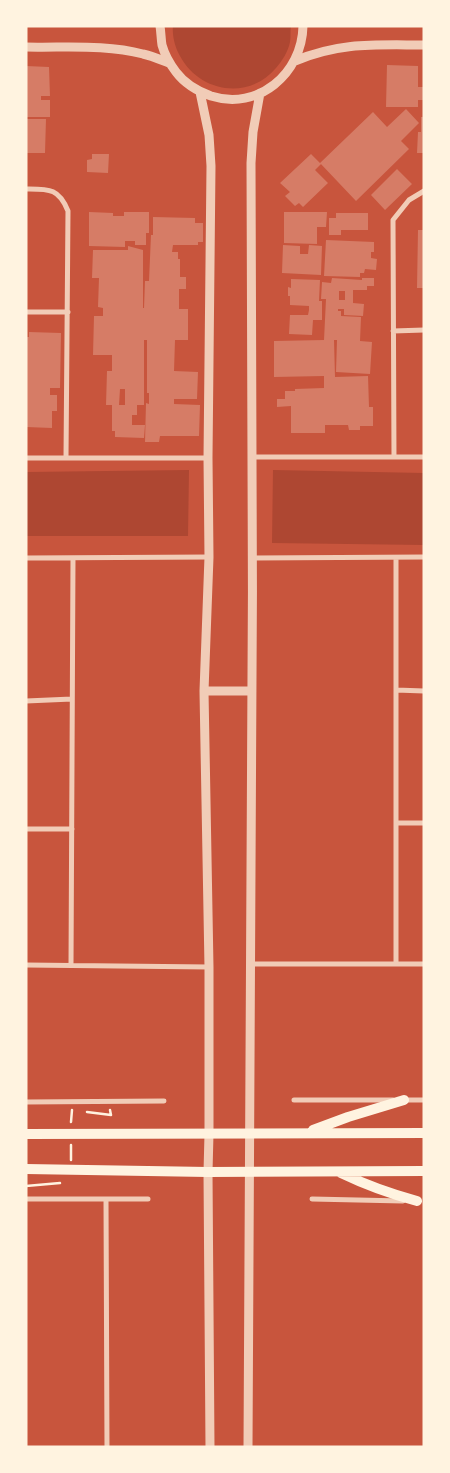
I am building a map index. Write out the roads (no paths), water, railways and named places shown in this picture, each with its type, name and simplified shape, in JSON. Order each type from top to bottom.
[{"type":"main road","points":[[305,1133],[348,1116],[404,1100]]},
{"type":"main road","points":[[26,1134],[424,1133]]},
{"type":"main road","points":[[26,1169],[208,1172],[424,1171]]},
{"type":"main road","points":[[338,1172],[363,1184],[420,1201]]},
{"type":"street","points":[[160,26],[162,45],[169,63],[182,80],[200,92],[219,99],[240,99],[260,94],[280,80],[295,61],[301,45],[303,26]]},
{"type":"street","points":[[295,61],[312,54],[344,46],[424,45]]},
{"type":"street","points":[[26,48],[100,48],[124,50],[169,63]]},
{"type":"street","points":[[200,92],[209,134],[211,166],[208,458],[209,557],[204,691],[209,967],[210,1447]]},
{"type":"street","points":[[248,1447],[253,457],[251,163],[252,132],[260,94]]},
{"type":"street","points":[[26,189],[53,191],[63,199],[68,211],[66,458]]},
{"type":"street","points":[[394,457],[393,220],[408,200],[424,191]]},
{"type":"street","points":[[26,312],[68,312]]},
{"type":"street","points":[[393,331],[424,330]]},
{"type":"street","points":[[253,457],[424,457]]},
{"type":"street","points":[[26,458],[208,458]]},
{"type":"street","points":[[26,558],[209,557]]},
{"type":"street","points":[[71,966],[72,558]]},
{"type":"street","points":[[252,558],[424,558]]},
{"type":"street","points":[[396,558],[396,964]]},
{"type":"street","points":[[396,690],[424,691]]},
{"type":"street","points":[[204,691],[252,691]]},
{"type":"street","points":[[26,700],[72,699]]},
{"type":"street","points":[[396,823],[424,823]]},
{"type":"street","points":[[26,828],[72,829]]},
{"type":"street","points":[[251,964],[424,964]]},
{"type":"street","points":[[26,965],[209,967]]},
{"type":"street","points":[[294,1100],[424,1100]]},
{"type":"street","points":[[26,1102],[164,1101]]},
{"type":"street","points":[[26,1199],[148,1198]]},
{"type":"street","points":[[106,1199],[107,1447]]},
{"type":"street","points":[[312,1199],[420,1201]]}]
